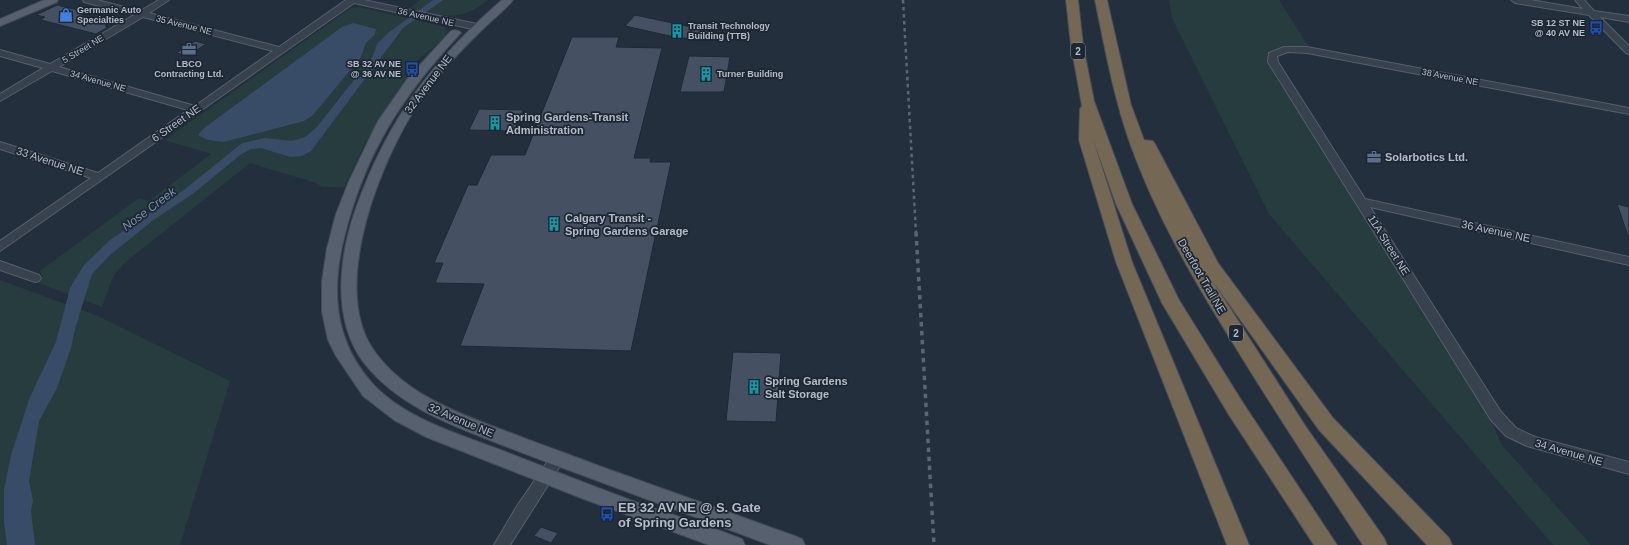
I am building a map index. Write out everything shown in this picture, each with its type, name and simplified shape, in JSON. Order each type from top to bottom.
[{"type":"highway","name":"2","points":[[1072,0],[1077,45],[1087,101],[1124,204],[1171,303],[1236,409],[1326,545]]},
{"type":"highway","name":"Deerfoot Trail NE","points":[[1101,0],[1124,105],[1139,148],[1165,210],[1210,292],[1299,433],[1376,545]]},
{"type":"highway","points":[[1087,101],[1086,140],[1124,262],[1193,437],[1238,545]]},
{"type":"highway","points":[[1124,105],[1147,141],[1216,273],[1326,424],[1441,545]]},
{"type":"highway","points":[[1193,437],[1246,545]]},
{"type":"main road","points":[[0,23],[53,0]]},
{"type":"main road","name":"32 Avenue NE","points":[[494,0],[470,26],[414,99],[384,150],[370,186],[358,223],[351,259],[349,291],[356,332],[368,356],[388,379],[411,396],[444,415],[557,459],[795,545]]},
{"type":"main road","name":"32 Avenue NE","points":[[508,0],[470,26],[424,67],[400,96],[368,151],[352,188],[340,222],[331,267],[328,297],[335,340],[369,392],[400,415],[434,432],[545,476],[735,545]]},
{"type":"street","name":"35 Avenue NE","points":[[87,0],[281,50]]},
{"type":"street","name":"5 Street NE","points":[[0,98],[165,0]]},
{"type":"street","name":"36 Avenue NE","points":[[353,0],[470,26]]},
{"type":"street","name":"6 Street NE","points":[[0,247],[353,0]]},
{"type":"street","points":[[1515,0],[1629,19]]},
{"type":"street","points":[[1579,0],[1629,51]]},
{"type":"street","name":"38 Avenue NE","points":[[1272,55],[1279,50],[1307,50],[1629,111]]},
{"type":"street","name":"34 Avenue NE","points":[[0,53],[196,109]]},
{"type":"street","name":"11A Street NE","points":[[1272,55],[1273,62],[1363,202],[1496,416],[1511,432]]},
{"type":"street","name":"33 Avenue NE","points":[[0,145],[100,177]]},
{"type":"street","name":"36 Avenue NE","points":[[1363,202],[1629,261]]},
{"type":"street","points":[[0,265],[35,278]]},
{"type":"street","name":"34 Avenue NE","points":[[1511,432],[1532,442],[1629,468]]},
{"type":"street","points":[[502,545],[557,459]]},
{"type":"green space","points":[[420,0],[488,0],[477,8],[468,12],[450,16],[410,8]]},
{"type":"green space","points":[[1169,0],[1279,0],[1309,47],[1284,46],[1271,53],[1490,417],[1501,444],[1591,545],[1553,545],[1269,214],[1172,18]]},
{"type":"green space","points":[[359,7],[445,27],[447,31],[439,43],[422,57],[413,68],[411,75],[363,147],[344,187],[322,187],[316,183],[250,163],[122,265],[112,279],[102,307],[39,283],[43,276],[40,271],[139,198],[149,201],[211,154],[165,140],[351,8]]},
{"type":"green space","points":[[0,280],[98,316],[230,381],[180,545],[0,545]]},
{"type":"water","points":[[433,0],[443,0],[403,28],[311,151],[302,156],[290,157],[261,148],[251,149],[240,155],[194,193],[152,221],[110,255],[92,274],[75,329],[71,348],[57,388],[39,421],[29,481],[33,501],[31,511],[35,545],[7,545],[4,522],[4,490],[11,455],[30,397],[56,342],[70,288],[84,265],[110,240],[184,190],[242,143],[265,138],[292,141],[305,137],[316,128],[373,56],[377,44],[388,33]]},
{"type":"water","points":[[353,23],[376,29],[375,34],[366,43],[361,57],[313,115],[304,121],[224,142],[208,140],[198,135],[204,128],[342,27]]},
{"type":"building","points":[[57,5],[87,12],[82,15],[111,22],[105,26],[108,27],[96,34],[41,20],[45,17],[36,15]]},
{"type":"building","name":"Transit Technology Building (TTB)","points":[[635,15],[729,35],[728,39],[679,38],[625,26]]},
{"type":"building","name":"Calgary Transit - Spring Gardens Garage","points":[[572,37],[619,37],[616,47],[662,48],[634,158],[651,158],[650,162],[671,162],[631,351],[460,346],[484,284],[435,283],[443,263],[434,263],[468,185],[477,185],[491,155],[525,155]]},
{"type":"building","name":"LBCO Contracting Ltd.","points":[[195,41],[206,44],[188,56],[176,53]]},
{"type":"building","name":"Turner Building","points":[[689,56],[730,57],[724,92],[680,92]]},
{"type":"building","name":"Spring Gardens-Transit Administration","points":[[479,109],[523,110],[514,131],[469,130]]},
{"type":"building","points":[[1617,204],[1629,207],[1629,236],[1628,236]]},
{"type":"building","name":"Spring Gardens Salt Storage","points":[[733,352],[781,353],[776,422],[726,421]]},
{"type":"building","points":[[541,527],[558,533],[551,543],[534,536]]},
{"type":"railway","points":[[903,0],[916,233]]},
{"type":"railway","points":[[916,232],[934,545]]},
{"type":"place","name":"Germanic Auto Specialties","points":[[66,15]]},
{"type":"place","name":"SB 12 ST NE @ 40 AV NE","points":[[1596,28]]},
{"type":"place","name":"Transit Technology Building (TTB)","points":[[677,31]]},
{"type":"place","name":"LBCO Contracting Ltd.","points":[[189,49]]},
{"type":"place","name":"SB 32 AV NE @ 36 AV NE","points":[[412,69]]},
{"type":"place","name":"Turner Building","points":[[706,74]]},
{"type":"place","name":"Spring Gardens-Transit Administration","points":[[495,123]]},
{"type":"place","name":"Solarbotics Ltd.","points":[[1374,157]]},
{"type":"place","name":"Calgary Transit - Spring Gardens Garage","points":[[554,224]]},
{"type":"place","name":"Spring Gardens Salt Storage","points":[[754,387]]},
{"type":"place","name":"EB 32 AV NE @ S. Gate of Spring Gardens","points":[[607,514]]},
{"type":"water label","name":"Nose Creek","points":[[149,209]]}]
